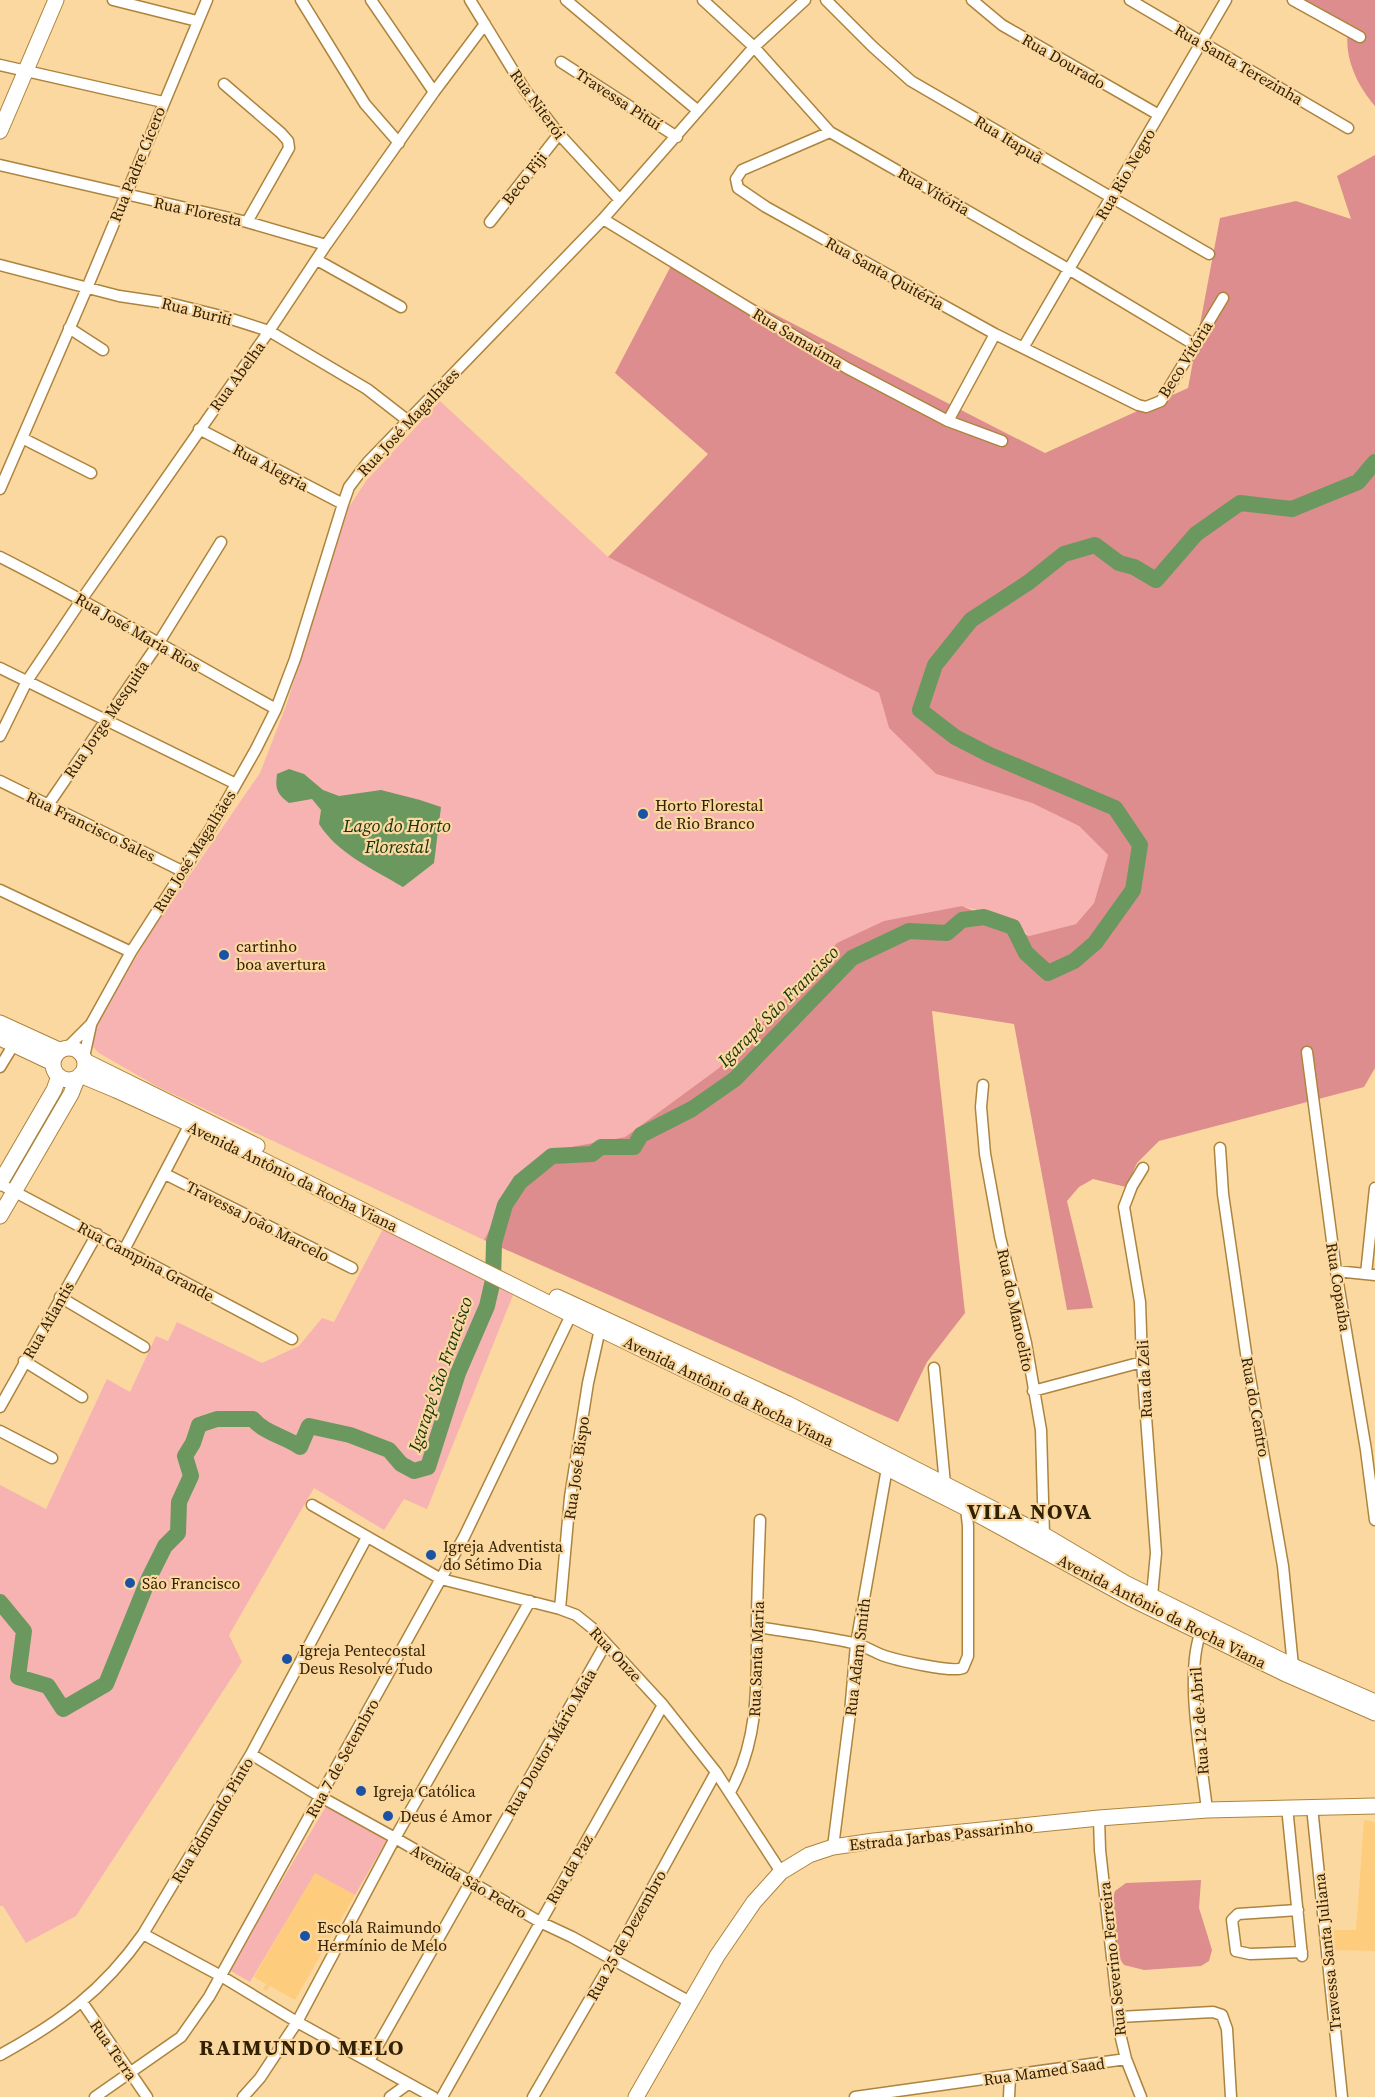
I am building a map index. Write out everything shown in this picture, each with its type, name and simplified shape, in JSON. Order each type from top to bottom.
[{"type":"main road","points":[[0,131],[56,0]]},
{"type":"main road","points":[[0,1023],[60,1059],[71,1081],[81,1068]]},
{"type":"main road","points":[[7,1041],[60,1059]]},
{"type":"main road","points":[[0,1184],[54,1090],[60,1059],[77,1049],[81,1068],[71,1094],[0,1216]]},
{"type":"main road","name":"Avenida Antônio da Rocha Viana","points":[[81,1068],[116,1089],[501,1275],[788,1404],[1044,1535],[1125,1583],[1293,1666],[1375,1702]]},
{"type":"main road","name":"Avenida Antônio da Rocha Viana","points":[[81,1068],[201,1117],[433,1242]]},
{"type":"main road","name":"Avenida Antônio da Rocha Viana","points":[[501,1275],[571,1315],[966,1508],[1130,1598],[1288,1676],[1375,1713]]},
{"type":"main road","name":"Estrada Jarbas Passarinho","points":[[636,2097],[717,1956],[754,1902],[781,1872],[809,1855],[833,1847],[902,1838],[1099,1818],[1207,1810],[1375,1806]]},
{"type":"street","points":[[113,0],[197,21]]},
{"type":"street","name":"Rua Padre Cícero","points":[[0,489],[207,0]]},
{"type":"street","points":[[301,0],[365,104],[399,143]]},
{"type":"street","points":[[371,0],[434,92]]},
{"type":"street","name":"Rua Niterói","points":[[470,0],[525,90],[559,134],[619,199]]},
{"type":"street","points":[[566,0],[697,111]]},
{"type":"street","name":"Rua Vitória","points":[[703,0],[754,47],[830,132],[1195,345]]},
{"type":"street","name":"Rua José Magalhães","points":[[60,1059],[91,1024],[131,952],[256,749],[276,709],[295,659],[349,487],[407,420],[603,219],[754,47],[804,0]]},
{"type":"street","name":"Rua Itapuã","points":[[826,0],[873,48],[911,81],[1209,254]]},
{"type":"street","name":"Rua Dourado","points":[[972,0],[1002,25],[1159,115]]},
{"type":"street","name":"Rua Santa Terezinha","points":[[1130,0],[1348,128]]},
{"type":"street","name":"Rua Rio Negro","points":[[1023,348],[1226,0]]},
{"type":"street","points":[[1293,0],[1360,37]]},
{"type":"street","name":"Rua Abelha","points":[[0,736],[27,681],[82,599],[269,332],[326,245],[485,24]]},
{"type":"street","name":"Travessa Pituí","points":[[561,62],[677,137]]},
{"type":"street","points":[[0,65],[163,102]]},
{"type":"street","points":[[225,84],[288,141],[289,148],[247,222]]},
{"type":"street","name":"Rua Santa Quitéria","points":[[830,132],[742,170],[736,179],[738,188],[766,207],[995,334],[1138,405]]},
{"type":"street","name":"Beco Fiji","points":[[490,222],[559,134]]},
{"type":"street","name":"Rua Floresta","points":[[0,165],[247,222],[326,245]]},
{"type":"street","name":"Rua Samaúma","points":[[603,219],[847,368],[948,421],[1002,441]]},
{"type":"street","points":[[317,260],[401,307]]},
{"type":"street","name":"Rua Buriti","points":[[0,265],[119,296],[173,304],[225,317],[269,332],[367,389],[407,420]]},
{"type":"street","name":"Beco Vitória","points":[[1138,405],[1146,407],[1161,401],[1223,297]]},
{"type":"street","points":[[69,328],[103,350]]},
{"type":"street","points":[[948,421],[995,334]]},
{"type":"street","name":"Rua Alegria","points":[[199,429],[343,504]]},
{"type":"street","points":[[22,438],[91,473]]},
{"type":"street","name":"Rua Jorge Mesquita","points":[[48,805],[158,644],[221,542]]},
{"type":"street","name":"Rua José Maria Rios","points":[[0,557],[82,599],[276,709]]},
{"type":"street","points":[[0,668],[236,784]]},
{"type":"street","name":"Rua Francisco Sales","points":[[0,781],[182,871]]},
{"type":"street","points":[[0,890],[131,952]]},
{"type":"street","name":"Rua José Magalhães","points":[[81,1068],[91,1024]]},
{"type":"street","points":[[0,1067],[7,1041]]},
{"type":"street","name":"Rua Copaíba","points":[[1307,1052],[1336,1271],[1370,1450],[1375,1520]]},
{"type":"street","name":"Rua do Manoelito","points":[[983,1085],[981,1107],[985,1154],[1000,1237],[1026,1343],[1041,1430],[1044,1535]]},
{"type":"street","points":[[124,1250],[190,1124]]},
{"type":"street","name":"Rua do Centro","points":[[1220,1148],[1223,1194],[1247,1360],[1283,1566],[1293,1666]]},
{"type":"street","name":"Rua da Zeli","points":[[1143,1168],[1132,1186],[1124,1207],[1140,1302],[1142,1362],[1156,1553],[1152,1596]]},
{"type":"street","name":"Travessa João Marcelo","points":[[165,1174],[352,1268]]},
{"type":"street","name":"Rua Campina Grande","points":[[0,1184],[292,1338]]},
{"type":"street","points":[[1336,1271],[1371,1275],[1375,1188]]},
{"type":"street","name":"Rua Atlantis","points":[[0,1407],[97,1234]]},
{"type":"street","points":[[60,1297],[144,1347]]},
{"type":"street","name":"Rua 7 de Setembro","points":[[95,2097],[181,2037],[209,1997],[464,1537],[571,1315]]},
{"type":"street","name":"Rua José Bispo","points":[[560,1609],[570,1497],[588,1383],[600,1329]]},
{"type":"street","points":[[24,1361],[82,1397]]},
{"type":"street","points":[[1033,1391],[1142,1362]]},
{"type":"street","points":[[934,1368],[945,1484]]},
{"type":"street","points":[[0,1431],[52,1458]]},
{"type":"street","name":"Rua Adam Smith","points":[[833,1847],[850,1713],[856,1644],[887,1468]]},
{"type":"street","name":"Rua Onze","points":[[312,1505],[441,1579],[576,1615],[591,1627],[663,1705],[716,1772],[781,1872]]},
{"type":"street","points":[[757,1627],[856,1644],[885,1656],[960,1670],[968,1656],[966,1508]]},
{"type":"street","name":"Rua Santa Maria","points":[[730,1792],[747,1756],[754,1724],[758,1660],[760,1520]]},
{"type":"street","name":"Rua Edmundo Pinto","points":[[0,2055],[53,2024],[82,2002],[98,1989],[127,1957],[251,1754],[367,1537]]},
{"type":"street","points":[[243,2097],[260,2078],[297,2022],[395,1838],[530,1601]]},
{"type":"street","name":"Rua 12 de Abril","points":[[1201,1632],[1196,1650],[1194,1685],[1207,1810]]},
{"type":"street","name":"Rua Doutor Mário Maia","points":[[369,2061],[606,1643]]},
{"type":"street","name":"Rua da Paz","points":[[442,2097],[663,1705]]},
{"type":"street","name":"Avenida São Pedro","points":[[251,1754],[321,1797],[540,1922],[572,1937],[690,2002]]},
{"type":"street","name":"Rua 25 de Dezembro","points":[[533,2097],[612,1961],[716,1772]]},
{"type":"street","name":"Travessa Santa Juliana","points":[[1312,1807],[1342,2097]]},
{"type":"street","points":[[1287,1808],[1298,1910],[1302,1955],[1250,1954],[1236,1951],[1232,1920],[1238,1914],[1298,1910]]},
{"type":"street","name":"Rua Severino Ferreira","points":[[1099,1818],[1100,1850],[1121,2038],[1126,2059],[1141,2097]]},
{"type":"street","points":[[143,1934],[433,2097]]},
{"type":"street","name":"Rua Terra","points":[[82,2002],[147,2097]]},
{"type":"street","points":[[1119,2017],[1219,2013],[1226,2022],[1231,2097]]},
{"type":"street","name":"Rua Mamed Saad","points":[[855,2097],[884,2095],[1126,2059]]},
{"type":"street","points":[[1009,2097],[1010,2077]]},
{"type":"street","points":[[390,2097],[408,2084]]},
{"type":"shaded area","points":[[1304,0],[1375,0],[1375,106],[1353,71],[1348,51],[1348,30]]},
{"type":"shaded area","points":[[1375,155],[1375,1068],[1364,1087],[1159,1141],[1137,1163],[1126,1187],[1093,1179],[1079,1187],[1067,1201],[1093,1308],[1067,1310],[1014,1024],[932,1011],[965,1313],[927,1362],[898,1422],[484,1240],[516,1179],[549,1151],[625,1137],[719,1068],[837,943],[884,921],[962,906],[1029,936],[1076,924],[1094,903],[1108,855],[1079,826],[1032,803],[936,774],[889,728],[879,693],[608,557],[708,454],[615,373],[673,262],[1045,453],[1188,388],[1220,218],[1296,201],[1351,219],[1337,176]]},
{"type":"shaded area","name":"Horto Florestal de Rio Branco","points":[[440,401],[608,557],[879,693],[889,728],[936,774],[1032,803],[1079,826],[1108,855],[1094,903],[1076,924],[1029,936],[1014,920],[962,906],[837,943],[719,1068],[625,1137],[549,1151],[516,1178],[484,1240],[158,1087],[99,1053],[92,1046],[90,1038],[148,936],[260,773],[286,706],[349,507],[366,481]]},
{"type":"shaded area","name":"São Francisco","points":[[383,1229],[513,1295],[427,1509],[404,1499],[384,1530],[314,1488],[229,1635],[242,1662],[76,1916],[26,1943],[3,1906],[0,1906],[0,1485],[46,1509],[107,1379],[130,1392],[156,1336],[168,1341],[177,1322],[262,1363],[299,1346],[322,1318],[334,1322]]},
{"type":"shaded area","points":[[328,1803],[388,1838],[355,1895],[315,1873],[250,1982],[229,1970]]},
{"type":"shaded area","points":[[1364,1820],[1375,1822],[1375,1951],[1335,1950],[1334,1930],[1356,1930]]},
{"type":"shaded area","name":"Escola Raimundo Hermínio de Melo","points":[[315,1872],[355,1895],[295,2000],[270,1986],[267,1991],[263,1989],[266,1984],[254,1977]]},
{"type":"shaded area","points":[[1201,1880],[1199,1908],[1212,1950],[1209,1961],[1201,1966],[1144,1970],[1124,1965],[1116,1953],[1111,1906],[1115,1891],[1126,1883]]},
{"type":"water","name":"Lago do Horto Florestal","points":[[289,769],[304,774],[323,790],[339,796],[381,790],[441,807],[434,863],[403,887],[357,860],[327,835],[319,824],[321,810],[312,799],[289,803],[279,794],[276,784],[277,774]]},
{"type":"waterway","name":"Igarapé São Francisco","points":[[0,1602],[24,1631],[18,1677],[48,1686],[63,1709],[106,1684],[149,1578],[165,1546],[178,1533],[179,1502],[191,1476],[185,1456],[193,1443],[199,1425],[217,1419],[253,1419],[268,1431],[300,1447],[309,1426],[350,1435],[389,1450],[401,1464],[414,1471],[428,1467],[458,1373],[487,1306],[493,1280],[494,1243],[505,1205],[520,1182],[552,1156],[592,1154],[601,1147],[634,1147],[641,1135],[692,1109],[735,1079],[852,958],[909,931],[947,933],[962,920],[984,917],[1013,927],[1026,953],[1048,973],[1074,961],[1095,943],[1133,890],[1140,845],[1115,808],[990,755],[955,737],[920,710],[935,665],[971,620],[1029,582],[1064,554],[1095,545],[1119,563],[1134,567],[1156,580],[1196,534],[1240,503],[1292,509],[1358,482],[1375,462]]},
{"type":"place","name":"Horto Florestal de Rio Branco","points":[[643,814]]},
{"type":"place","name":"cartinho boa avertura","points":[[224,955]]},
{"type":"place","name":"Igreja Adventista do Sétimo Dia","points":[[431,1555]]},
{"type":"place","name":"São Francisco","points":[[130,1583]]},
{"type":"place","name":"Igreja Pentecostal Deus Resolve Tudo","points":[[287,1659]]},
{"type":"place","name":"Igreja Católica","points":[[361,1791]]},
{"type":"place","name":"Deus é Amor","points":[[388,1816]]},
{"type":"place","name":"Escola Raimundo Hermínio de Melo","points":[[305,1936]]},
{"type":"district","name":"VILA NOVA","points":[[1030,1511]]},
{"type":"district","name":"RAIMUNDO MELO","points":[[302,2047]]}]
